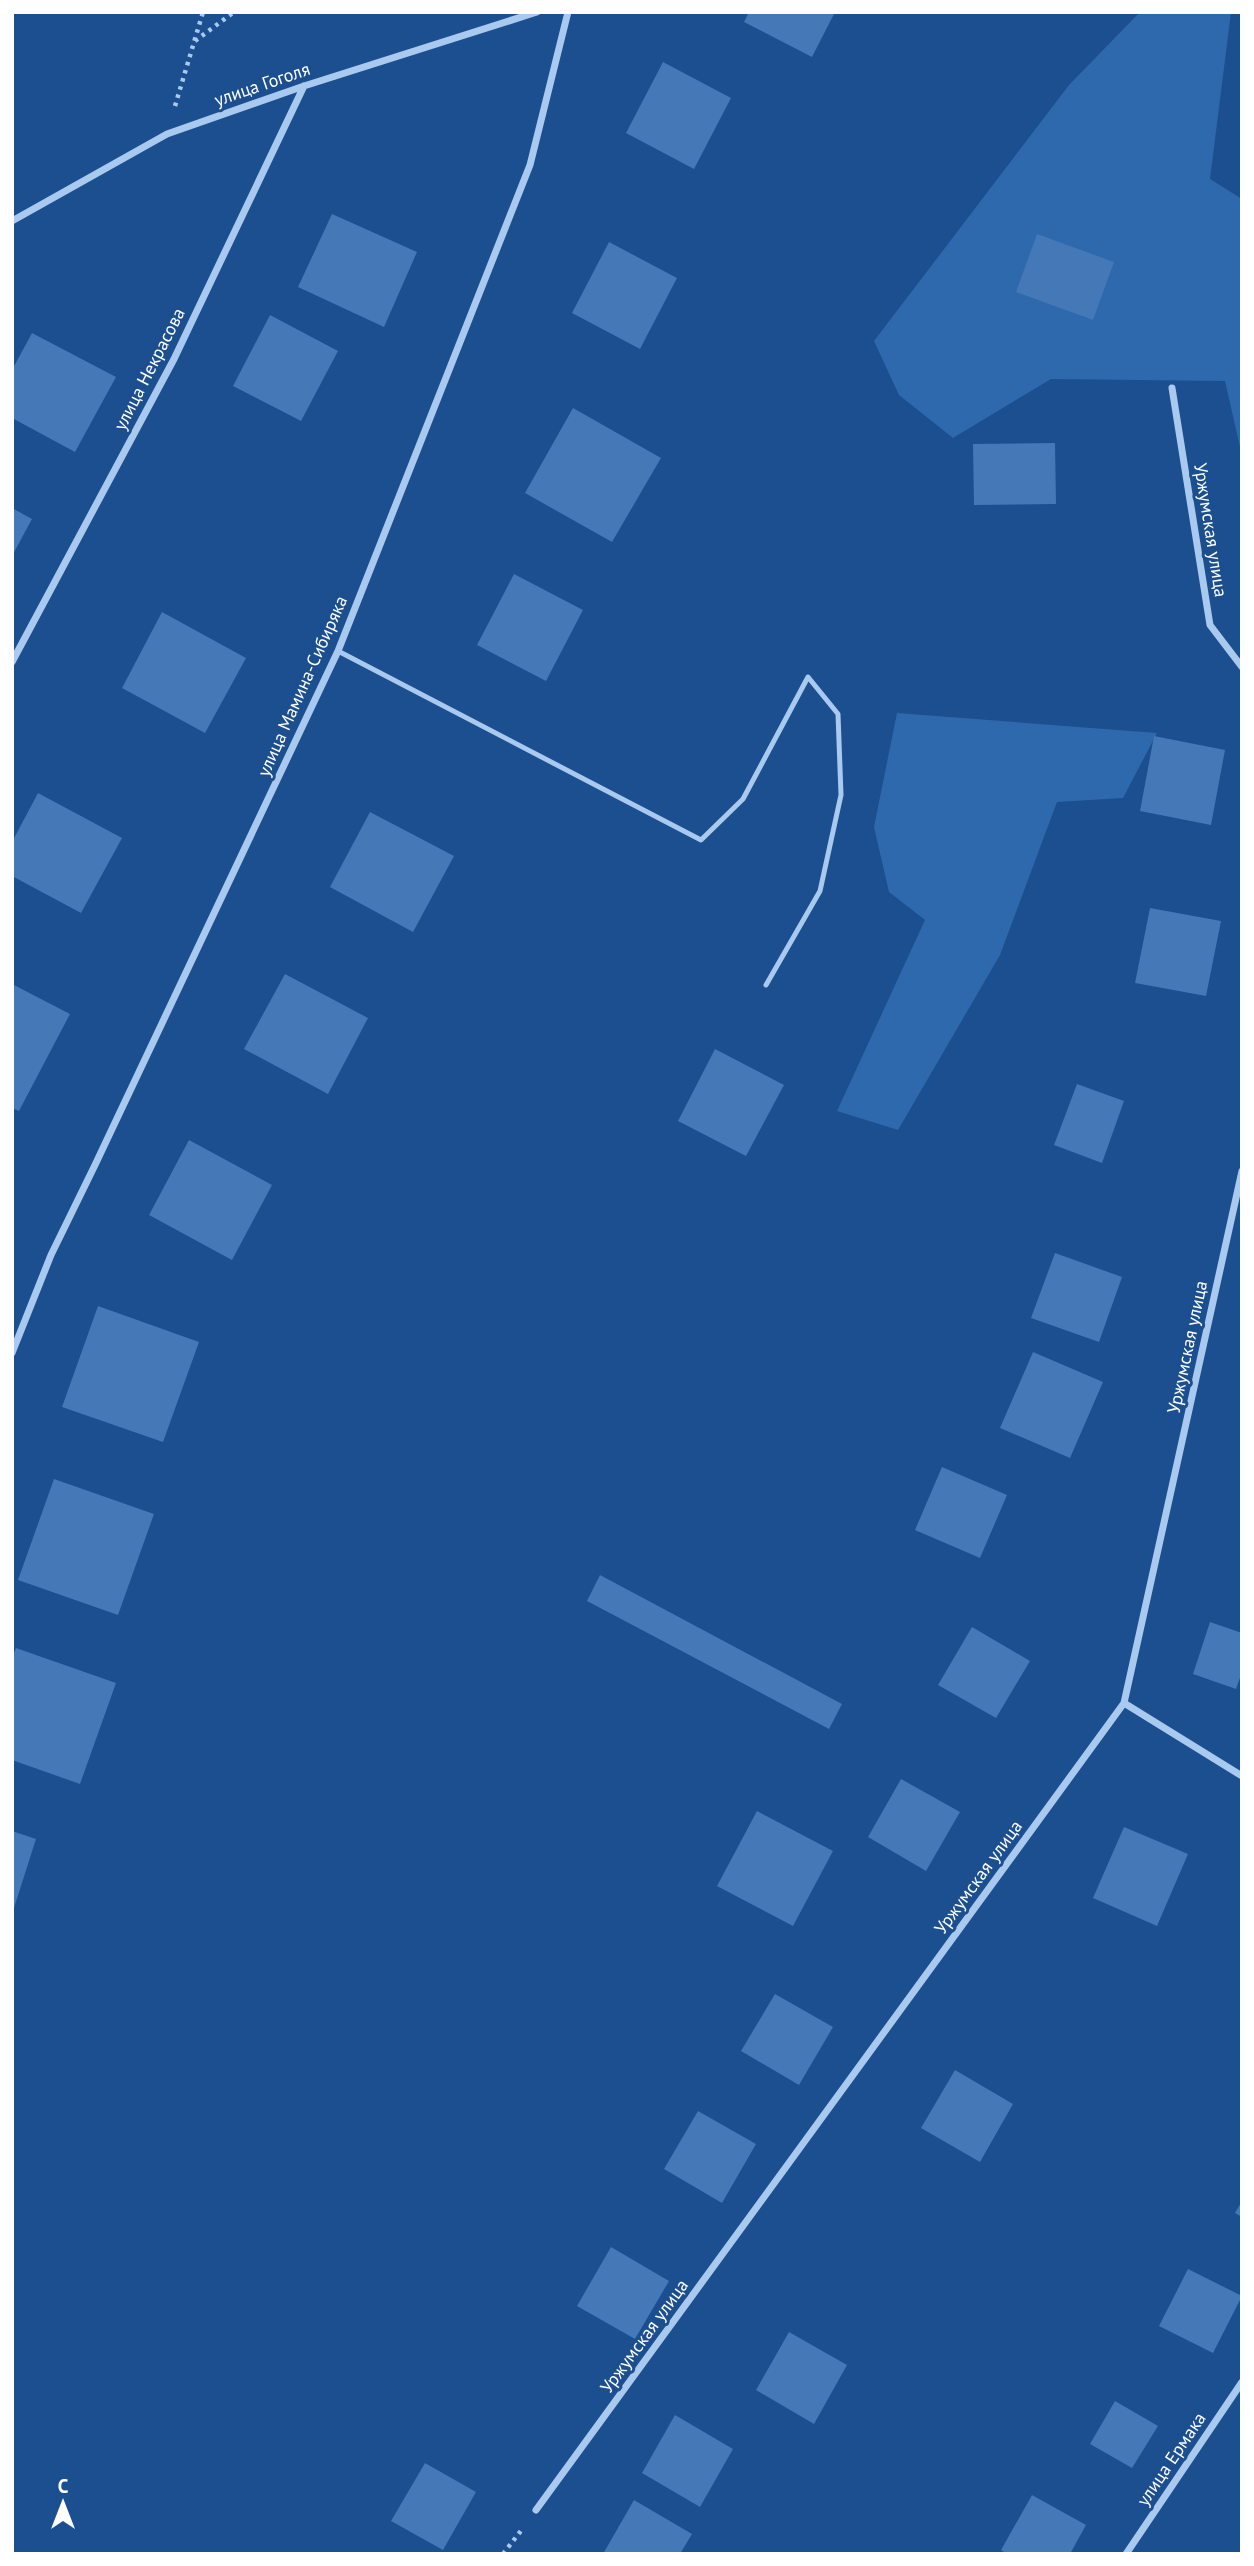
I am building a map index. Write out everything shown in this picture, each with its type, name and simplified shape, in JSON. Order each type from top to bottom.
[{"type":"street","name":"улица Гоголя","points":[[12,221],[167,134],[304,86],[537,12]]},
{"type":"street","name":"улица Мамина-Сибиряка","points":[[12,1353],[51,1255],[338,652],[530,165],[568,12]]},
{"type":"street","name":"улица Некрасова","points":[[12,662],[173,359],[304,86]]},
{"type":"street","name":"Уржумская улица","points":[[1172,388],[1210,625],[1242,667]]},
{"type":"street","name":"Уржумская улица","points":[[536,2510],[1124,1703],[1242,1171]]},
{"type":"street","points":[[1124,1703],[1242,1776]]},
{"type":"street","name":"улица Ермака","points":[[1126,2554],[1242,2382]]},
{"type":"lane","points":[[338,652],[701,840],[743,799],[808,677],[838,714],[841,795],[820,891],[766,985]]},
{"type":"path","points":[[167,134],[203,12]]},
{"type":"path","points":[[194,41],[234,12]]},
{"type":"path","points":[[503,2554],[536,2510]]},
{"type":"shaded area","points":[[1140,12],[1231,12],[1210,179],[1242,199],[1242,456],[1225,381],[1051,379],[953,438],[899,395],[874,341],[1069,85]]},
{"type":"shaded area","points":[[897,713],[1157,733],[1123,798],[1057,802],[1000,955],[898,1130],[837,1111],[925,920],[889,892],[874,827]]},
{"type":"building","points":[[749,12],[835,12],[812,57],[744,22]]},
{"type":"building","points":[[663,62],[731,98],[694,169],[626,133]]},
{"type":"building","points":[[332,214],[417,252],[384,327],[298,287]]},
{"type":"building","points":[[1037,234],[1114,262],[1093,320],[1016,292]]},
{"type":"building","points":[[609,242],[677,278],[640,349],[572,313]]},
{"type":"building","points":[[270,315],[338,351],[301,421],[233,386]]},
{"type":"building","points":[[32,333],[116,377],[75,452],[12,418],[12,370]]},
{"type":"building","points":[[573,408],[661,458],[612,542],[525,493]]},
{"type":"building","points":[[1055,443],[1056,504],[974,505],[973,444]]},
{"type":"building","points":[[12,508],[32,519],[12,556]]},
{"type":"building","points":[[514,574],[583,610],[546,681],[477,645]]},
{"type":"building","points":[[162,612],[246,658],[205,733],[122,688]]},
{"type":"building","points":[[1154,736],[1225,750],[1211,825],[1140,811]]},
{"type":"building","points":[[38,793],[122,838],[81,913],[12,876],[12,842]]},
{"type":"building","points":[[370,812],[454,856],[413,932],[330,887]]},
{"type":"building","points":[[1150,908],[1221,921],[1206,996],[1135,983]]},
{"type":"building","points":[[285,974],[368,1018],[328,1094],[244,1049]]},
{"type":"building","points":[[12,984],[70,1014],[19,1111],[12,1108]]},
{"type":"building","points":[[715,1049],[784,1085],[746,1156],[678,1121]]},
{"type":"building","points":[[1077,1084],[1124,1101],[1102,1163],[1054,1145]]},
{"type":"building","points":[[189,1140],[272,1185],[232,1260],[149,1215]]},
{"type":"building","points":[[1055,1253],[1122,1277],[1099,1342],[1031,1318]]},
{"type":"building","points":[[98,1306],[199,1342],[163,1442],[62,1407]]},
{"type":"building","points":[[1033,1352],[1103,1382],[1070,1458],[1000,1428]]},
{"type":"building","points":[[942,1467],[1007,1495],[980,1558],[915,1530]]},
{"type":"building","points":[[54,1479],[154,1514],[118,1615],[18,1580]]},
{"type":"building","points":[[600,1575],[842,1704],[829,1729],[587,1601]]},
{"type":"building","points":[[1210,1622],[1242,1633],[1242,1672],[1236,1689],[1193,1674]]},
{"type":"building","points":[[972,1627],[1030,1661],[996,1718],[938,1685]]},
{"type":"building","points":[[16,1648],[116,1683],[80,1784],[12,1760],[12,1658]]},
{"type":"building","points":[[901,1779],[960,1812],[926,1871],[868,1837]]},
{"type":"building","points":[[757,1811],[833,1851],[793,1926],[717,1886]]},
{"type":"building","points":[[1124,1827],[1188,1854],[1157,1926],[1093,1898]]},
{"type":"building","points":[[12,1831],[36,1839],[13,1911],[12,1911]]},
{"type":"building","points":[[775,1994],[833,2027],[799,2085],[741,2051]]},
{"type":"building","points":[[955,2070],[1013,2104],[980,2162],[921,2128]]},
{"type":"building","points":[[698,2111],[756,2144],[722,2203],[664,2169]]},
{"type":"building","points":[[1242,2201],[1242,2217],[1235,2213]]},
{"type":"building","points":[[611,2247],[669,2281],[635,2339],[577,2306]]},
{"type":"building","points":[[1188,2269],[1242,2296],[1213,2353],[1159,2326]]},
{"type":"building","points":[[789,2332],[847,2365],[814,2424],[756,2390]]},
{"type":"building","points":[[1115,2401],[1158,2426],[1132,2468],[1090,2444]]},
{"type":"building","points":[[675,2415],[733,2449],[700,2507],[642,2473]]},
{"type":"building","points":[[425,2463],[476,2492],[443,2550],[391,2521]]},
{"type":"building","points":[[1032,2495],[1086,2525],[1070,2554],[1007,2554],[1001,2550]]},
{"type":"building","points":[[634,2500],[692,2534],[680,2554],[603,2554]]}]
